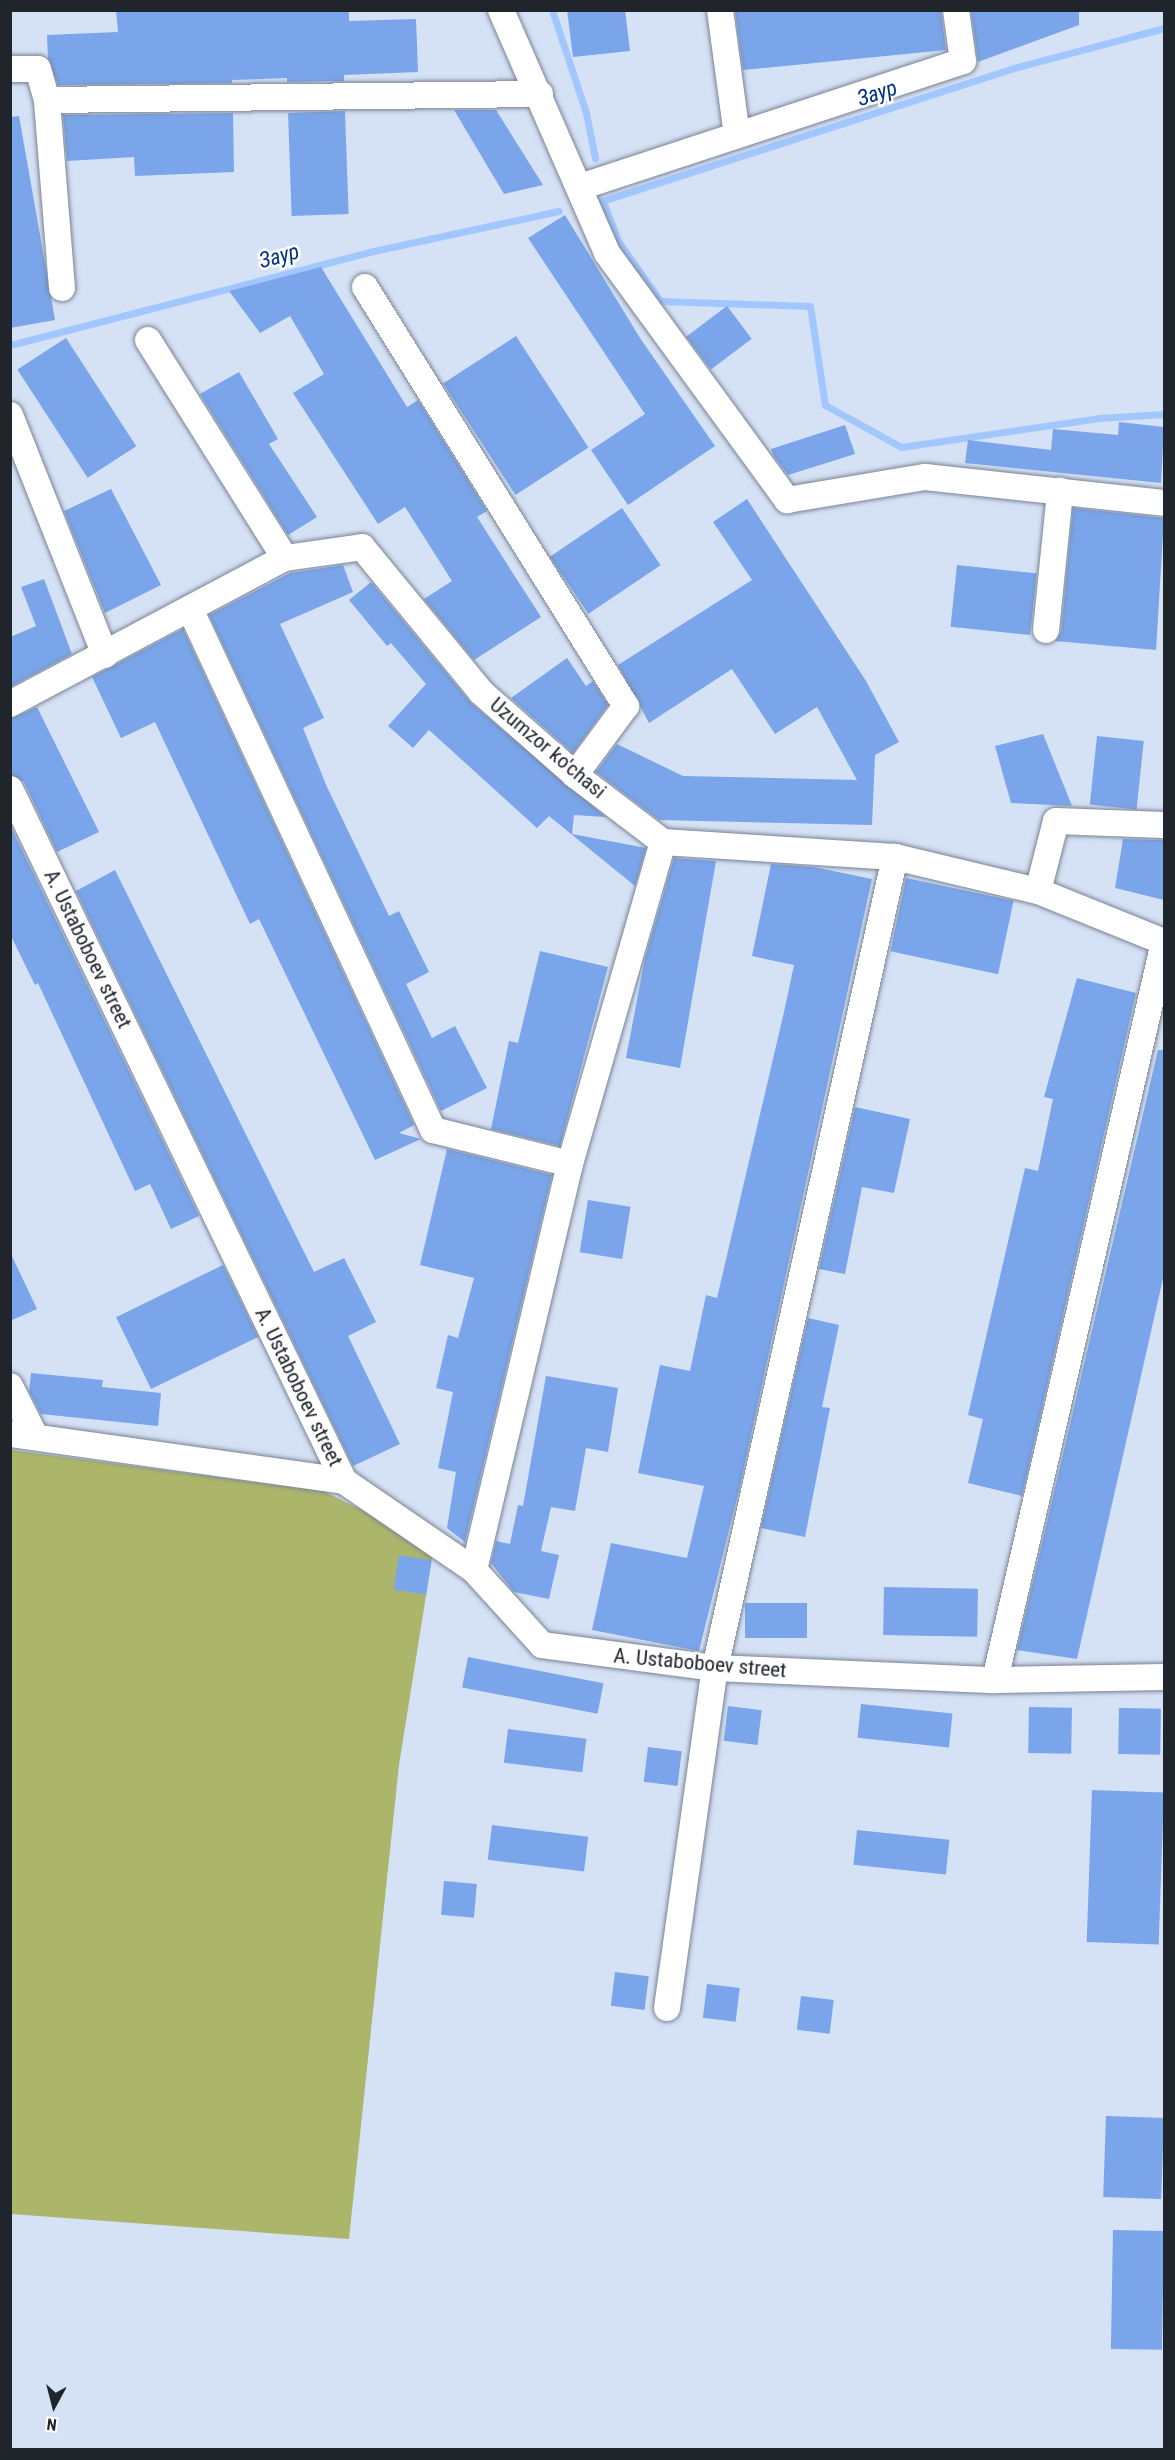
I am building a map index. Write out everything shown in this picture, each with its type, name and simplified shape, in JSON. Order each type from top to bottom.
[{"type":"street","points":[[501,10],[540,93],[607,253],[787,500],[925,477],[1164,503]]},
{"type":"street","points":[[720,10],[737,135]]},
{"type":"street","points":[[580,187],[963,61],[957,10]]},
{"type":"street","points":[[10,69],[38,69],[47,100],[62,288]]},
{"type":"street","points":[[47,100],[540,93]]},
{"type":"street","points":[[365,287],[626,706],[575,775]]},
{"type":"street","points":[[148,340],[285,558]]},
{"type":"street","points":[[10,415],[105,655]]},
{"type":"street","points":[[1046,630],[1060,491]]},
{"type":"street","name":"Uzumzor ko'chasi","points":[[10,704],[191,611],[285,558],[362,547],[481,692],[575,775],[663,842]]},
{"type":"street","points":[[191,611],[434,1130],[570,1164]]},
{"type":"street","name":"A. Ustaboboev street","points":[[10,789],[344,1481],[474,1570],[542,1645],[715,1668],[995,1680],[1164,1677]]},
{"type":"street","points":[[1038,891],[1056,821],[1164,825]]},
{"type":"street","points":[[474,1570],[570,1164],[663,842],[895,857],[1038,891],[1164,942],[995,1680]]},
{"type":"street","points":[[667,2008],[715,1668],[895,857]]},
{"type":"street","points":[[10,1386],[23,1435],[344,1481]]},
{"type":"green space","points":[[11,1450],[323,1491],[384,1521],[432,1558],[399,1765],[349,2239],[11,2214]]},
{"type":"building","points":[[116,10],[349,10],[349,21],[416,19],[418,72],[344,75],[344,81],[287,82],[287,78],[232,80],[232,83],[58,85],[48,59],[47,35],[118,32]]},
{"type":"building","points":[[567,10],[625,10],[630,51],[573,57]]},
{"type":"building","points":[[735,10],[941,10],[946,50],[743,70]]},
{"type":"building","points":[[971,10],[1079,10],[1079,25],[978,62]]},
{"type":"building","points":[[454,110],[496,110],[543,185],[504,194]]},
{"type":"building","points":[[345,111],[349,214],[292,216],[288,113]]},
{"type":"building","points":[[233,113],[234,172],[135,176],[134,157],[67,161],[63,115]]},
{"type":"building","points":[[19,116],[55,320],[10,328],[10,117]]},
{"type":"building","points":[[565,215],[640,338],[715,446],[628,505],[591,450],[645,414],[528,238]]},
{"type":"building","points":[[321,267],[407,407],[418,400],[487,511],[477,517],[541,617],[474,660],[424,599],[452,581],[405,507],[378,524],[293,393],[324,374],[290,316],[260,333],[229,291]]},
{"type":"building","points":[[727,306],[752,339],[711,369],[686,337]]},
{"type":"building","points":[[516,336],[588,448],[515,495],[443,383]]},
{"type":"building","points":[[66,338],[136,446],[88,478],[17,370]]},
{"type":"building","points":[[239,372],[278,439],[269,444],[317,517],[288,535],[200,394]]},
{"type":"building","points":[[1119,422],[1164,427],[1161,483],[965,463],[968,440],[1051,450],[1053,429],[1118,435]]},
{"type":"building","points":[[845,425],[855,454],[788,475],[773,455],[771,449]]},
{"type":"building","points":[[111,489],[161,585],[105,613],[64,511]]},
{"type":"building","points":[[747,499],[866,681],[899,742],[875,755],[872,825],[659,820],[596,772],[617,744],[683,776],[857,780],[817,707],[775,734],[732,669],[649,723],[618,665],[752,580],[713,522]]},
{"type":"building","points":[[622,508],[661,565],[588,614],[550,557]]},
{"type":"building","points":[[1073,508],[1164,518],[1156,650],[1055,641],[1061,632]]},
{"type":"building","points":[[343,565],[353,592],[280,624],[324,718],[303,728],[327,787],[389,916],[399,911],[429,972],[406,984],[432,1038],[455,1026],[487,1088],[441,1111],[209,615],[290,573]]},
{"type":"building","points":[[957,565],[1037,573],[1030,635],[951,627]]},
{"type":"building","points":[[44,579],[72,654],[10,687],[10,637],[36,626],[21,587]]},
{"type":"building","points":[[371,582],[471,703],[606,817],[574,815],[572,834],[646,848],[635,886],[549,816],[537,828],[429,730],[413,748],[388,726],[426,684],[391,643],[387,646],[349,600]]},
{"type":"building","points":[[183,629],[414,1125],[399,1133],[421,1139],[375,1160],[259,919],[250,924],[155,722],[121,738],[92,677]]},
{"type":"building","points":[[567,658],[586,686],[593,681],[608,705],[573,753],[511,698]]},
{"type":"building","points":[[37,707],[99,832],[57,852],[24,782],[10,774],[10,719]]},
{"type":"building","points":[[1043,734],[1072,806],[1011,803],[995,746]]},
{"type":"building","points":[[1097,736],[1144,741],[1137,810],[1090,805]]},
{"type":"building","points":[[10,825],[199,1216],[171,1229],[150,1184],[135,1191],[38,983],[35,985],[10,934]]},
{"type":"building","points":[[1123,839],[1164,840],[1164,900],[1115,888]]},
{"type":"building","points":[[674,858],[716,861],[680,1068],[626,1058],[645,958]]},
{"type":"building","points":[[771,864],[814,867],[872,879],[739,1490],[699,1651],[592,1630],[611,1543],[687,1558],[704,1486],[638,1473],[660,1365],[690,1371],[706,1295],[717,1298],[784,1012],[794,965],[752,956]]},
{"type":"building","points":[[115,870],[314,1272],[344,1258],[376,1322],[348,1336],[400,1444],[353,1466],[76,891]]},
{"type":"building","points":[[906,878],[1014,901],[998,974],[890,951]]},
{"type":"building","points":[[540,951],[608,967],[560,1146],[491,1129],[509,1041],[518,1043]]},
{"type":"building","points":[[1077,978],[1136,993],[1022,1496],[968,1483],[983,1419],[968,1415],[1025,1168],[1038,1171],[1053,1099],[1044,1097]]},
{"type":"building","points":[[1158,1050],[1164,1050],[1164,1274],[1077,1659],[1017,1650]]},
{"type":"building","points":[[855,1107],[910,1119],[894,1193],[862,1187],[845,1274],[819,1269]]},
{"type":"building","points":[[447,1149],[552,1175],[465,1542],[447,1528],[456,1472],[438,1468],[453,1392],[436,1388],[448,1335],[458,1338],[474,1278],[420,1265]]},
{"type":"building","points":[[588,1200],[630,1207],[622,1259],[580,1252]]},
{"type":"building","points":[[10,1252],[37,1309],[10,1321]]},
{"type":"building","points":[[223,1265],[258,1337],[151,1389],[116,1317]]},
{"type":"building","points":[[808,1318],[839,1325],[822,1407],[830,1408],[805,1537],[761,1528]]},
{"type":"building","points":[[31,1373],[103,1380],[102,1387],[161,1393],[158,1426],[41,1414],[29,1391]]},
{"type":"building","points":[[546,1376],[618,1388],[608,1452],[586,1448],[575,1511],[551,1507],[541,1551],[559,1555],[549,1599],[514,1592],[491,1563],[496,1541],[510,1544],[518,1505],[523,1506]]},
{"type":"building","points":[[399,1555],[432,1560],[426,1595],[394,1590]]},
{"type":"building","points":[[884,1587],[978,1589],[977,1637],[883,1635]]},
{"type":"building","points":[[745,1603],[807,1603],[807,1638],[745,1638]]},
{"type":"building","points":[[468,1657],[603,1683],[598,1714],[462,1687]]},
{"type":"building","points":[[861,1704],[952,1714],[949,1747],[857,1738]]},
{"type":"building","points":[[728,1706],[762,1710],[757,1745],[724,1741]]},
{"type":"building","points":[[1029,1707],[1072,1708],[1071,1754],[1028,1753]]},
{"type":"building","points":[[1119,1708],[1161,1709],[1160,1755],[1118,1754]]},
{"type":"building","points":[[508,1729],[586,1739],[582,1772],[504,1763]]},
{"type":"building","points":[[648,1747],[682,1751],[677,1786],[644,1782]]},
{"type":"building","points":[[1092,1790],[1164,1793],[1159,1944],[1087,1942]]},
{"type":"building","points":[[492,1825],[588,1837],[584,1872],[488,1860]]},
{"type":"building","points":[[857,1830],[949,1840],[946,1875],[853,1865]]},
{"type":"building","points":[[444,1881],[477,1884],[474,1918],[441,1915]]},
{"type":"building","points":[[615,1972],[649,1976],[645,2010],[611,2006]]},
{"type":"building","points":[[707,1984],[740,1988],[736,2022],[703,2018]]},
{"type":"building","points":[[801,1996],[834,2000],[830,2034],[797,2030]]},
{"type":"building","points":[[1106,2116],[1164,2118],[1161,2199],[1103,2197]]},
{"type":"building","points":[[1113,2230],[1164,2231],[1162,2350],[1111,2349]]},
{"type":"waterway","points":[[552,10],[586,113],[595,158]]},
{"type":"waterway","points":[[1164,28],[1017,67],[603,201],[618,241],[660,301],[810,306],[825,405],[901,447],[1099,418],[1164,414]]},
{"type":"waterway","name":"Заур","points":[[10,345],[369,252],[559,211]]}]
